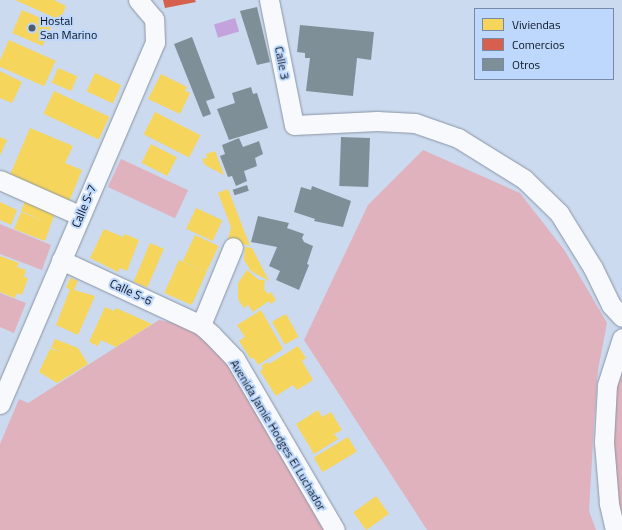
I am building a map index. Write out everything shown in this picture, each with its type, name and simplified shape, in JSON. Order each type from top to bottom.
[{"type":"street","name":"Calle 3","points":[[269,0],[294,125],[378,121],[415,123],[458,138],[524,179],[559,214],[593,268],[611,305],[622,317]]},
{"type":"street","name":"Calle S-7","points":[[0,404],[79,215],[155,42],[154,19],[142,4]]},
{"type":"street","points":[[0,180],[79,215]]},
{"type":"street","points":[[201,326],[233,247]]},
{"type":"street","name":"Calle S-6","points":[[61,260],[201,326]]},
{"type":"street","name":"Avenida Jamie Hodges El Luchador","points":[[201,326],[235,359],[335,530]]},
{"type":"street","points":[[614,530],[609,503],[604,442],[607,386],[622,338]]},
{"type":"shaded area","points":[[235,18],[239,31],[218,38],[214,24]]},
{"type":"shaded area","points":[[423,150],[520,193],[565,251],[607,323],[598,370],[589,511],[596,530],[427,530],[304,340],[368,205]]},
{"type":"shaded area","points":[[121,159],[188,190],[175,218],[108,187]]},
{"type":"shaded area","points":[[0,224],[51,245],[42,270],[0,254]]},
{"type":"shaded area","points":[[0,293],[26,303],[14,333],[0,327]]},
{"type":"shaded area","points":[[159,320],[179,324],[198,332],[224,357],[248,392],[272,443],[296,476],[324,530],[0,530],[0,444],[19,399],[28,403]]},
{"type":"shaded area","points":[[622,375],[622,526],[613,515],[614,388]]},
{"type":"building: Viviendas","points":[[15,0],[54,0],[66,6],[60,20]]},
{"type":"building: Viviendas","name":"Hostal San Marino","points":[[22,10],[52,23],[43,46],[12,33]]},
{"type":"building: Viviendas","points":[[9,40],[56,61],[44,86],[0,67],[0,60]]},
{"type":"building: Viviendas","points":[[58,68],[77,76],[71,91],[52,83]]},
{"type":"building: Viviendas","points":[[0,71],[22,82],[12,103],[0,98]]},
{"type":"building: Viviendas","points":[[95,73],[121,85],[113,103],[87,91]]},
{"type":"building: Viviendas","points":[[161,74],[187,87],[185,91],[190,93],[180,114],[148,99]]},
{"type":"building: Viviendas","points":[[54,91],[109,117],[99,139],[43,114]]},
{"type":"building: Viviendas","points":[[155,112],[200,135],[189,157],[144,134]]},
{"type":"building: Viviendas","points":[[30,128],[73,146],[65,163],[82,170],[69,202],[9,177]]},
{"type":"building: Viviendas","points":[[0,137],[7,140],[0,156]]},
{"type":"building: Viviendas","points":[[151,144],[177,157],[167,176],[141,163]]},
{"type":"building: Viviendas","points":[[215,151],[224,175],[205,165],[202,159],[207,158],[206,154]]},
{"type":"building: Viviendas","points":[[228,189],[250,246],[228,240],[231,227],[218,193]]},
{"type":"building: Viviendas","points":[[27,197],[56,210],[45,241],[14,229],[21,212],[46,222],[21,211]]},
{"type":"building: Viviendas","points":[[0,202],[17,210],[11,225],[0,220]]},
{"type":"building: Viviendas","points":[[196,208],[222,220],[213,241],[186,229]]},
{"type":"building: Viviendas","points":[[104,229],[123,237],[125,234],[139,240],[127,271],[120,268],[118,272],[90,258]]},
{"type":"building: Viviendas","points":[[195,235],[219,246],[206,272],[183,261]]},
{"type":"building: Viviendas","points":[[150,243],[164,249],[147,288],[134,282]]},
{"type":"building: Viviendas","points":[[245,247],[252,248],[269,281],[251,271],[244,260]]},
{"type":"building: Viviendas","points":[[0,256],[19,263],[17,267],[26,270],[24,277],[28,278],[22,295],[17,293],[15,298],[0,292]]},
{"type":"building: Viviendas","points":[[179,260],[206,272],[192,305],[164,293]]},
{"type":"building: Viviendas","points":[[247,270],[259,280],[265,280],[264,289],[268,294],[271,292],[276,300],[271,304],[269,301],[253,312],[248,305],[244,308],[238,299],[238,283]]},
{"type":"building: Viviendas","points":[[70,278],[78,281],[74,290],[95,296],[78,335],[56,325],[70,289],[66,288]]},
{"type":"building: Viviendas","points":[[105,307],[114,311],[116,308],[152,324],[116,347],[101,340],[98,346],[89,342]]},
{"type":"building: Viviendas","points":[[261,310],[283,349],[258,365],[254,358],[251,359],[239,341],[245,337],[237,325]]},
{"type":"building: Viviendas","points":[[286,314],[299,337],[285,344],[272,322]]},
{"type":"building: Viviendas","points":[[55,339],[78,348],[88,364],[57,383],[39,372],[50,349],[62,352],[51,348]]},
{"type":"building: Viviendas","points":[[298,346],[306,358],[302,361],[313,380],[297,390],[293,385],[276,396],[260,371],[263,369],[261,366],[268,362],[269,364]]},
{"type":"building: Viviendas","points":[[318,410],[322,417],[331,412],[342,430],[334,434],[338,439],[314,454],[296,424]]},
{"type":"building: Viviendas","points":[[348,437],[357,452],[322,472],[314,458]]},
{"type":"building: Viviendas","points":[[376,496],[389,514],[366,530],[353,512]]},
{"type":"building: Comercios","points":[[163,0],[195,0],[196,2],[165,8]]},
{"type":"building: Otros","points":[[257,7],[270,62],[257,65],[240,11]]},
{"type":"building: Otros","points":[[300,25],[374,32],[371,60],[357,58],[353,96],[306,91],[310,58],[305,58],[305,53],[297,52]]},
{"type":"building: Otros","points":[[192,37],[215,98],[206,101],[211,114],[203,117],[174,44]]},
{"type":"building: Otros","points":[[251,87],[253,94],[257,93],[268,128],[229,140],[217,109],[235,103],[232,93]]},
{"type":"building: Otros","points":[[341,137],[370,138],[368,187],[339,186]]},
{"type":"building: Otros","points":[[239,138],[243,147],[259,141],[263,154],[255,158],[257,166],[244,171],[247,181],[236,186],[232,176],[228,177],[220,156],[225,154],[222,145]]},
{"type":"building: Otros","points":[[247,185],[249,191],[235,195],[233,190]]},
{"type":"building: Otros","points":[[312,186],[351,201],[343,227],[314,221],[315,219],[294,212],[301,187],[311,190]]},
{"type":"building: Otros","points":[[258,216],[289,223],[287,228],[304,234],[302,238],[304,242],[313,246],[307,264],[309,265],[299,290],[276,280],[280,271],[269,266],[277,247],[251,242]]},
{"type":"place","name":"Hostal San Marino","points":[[32,28]]}]
